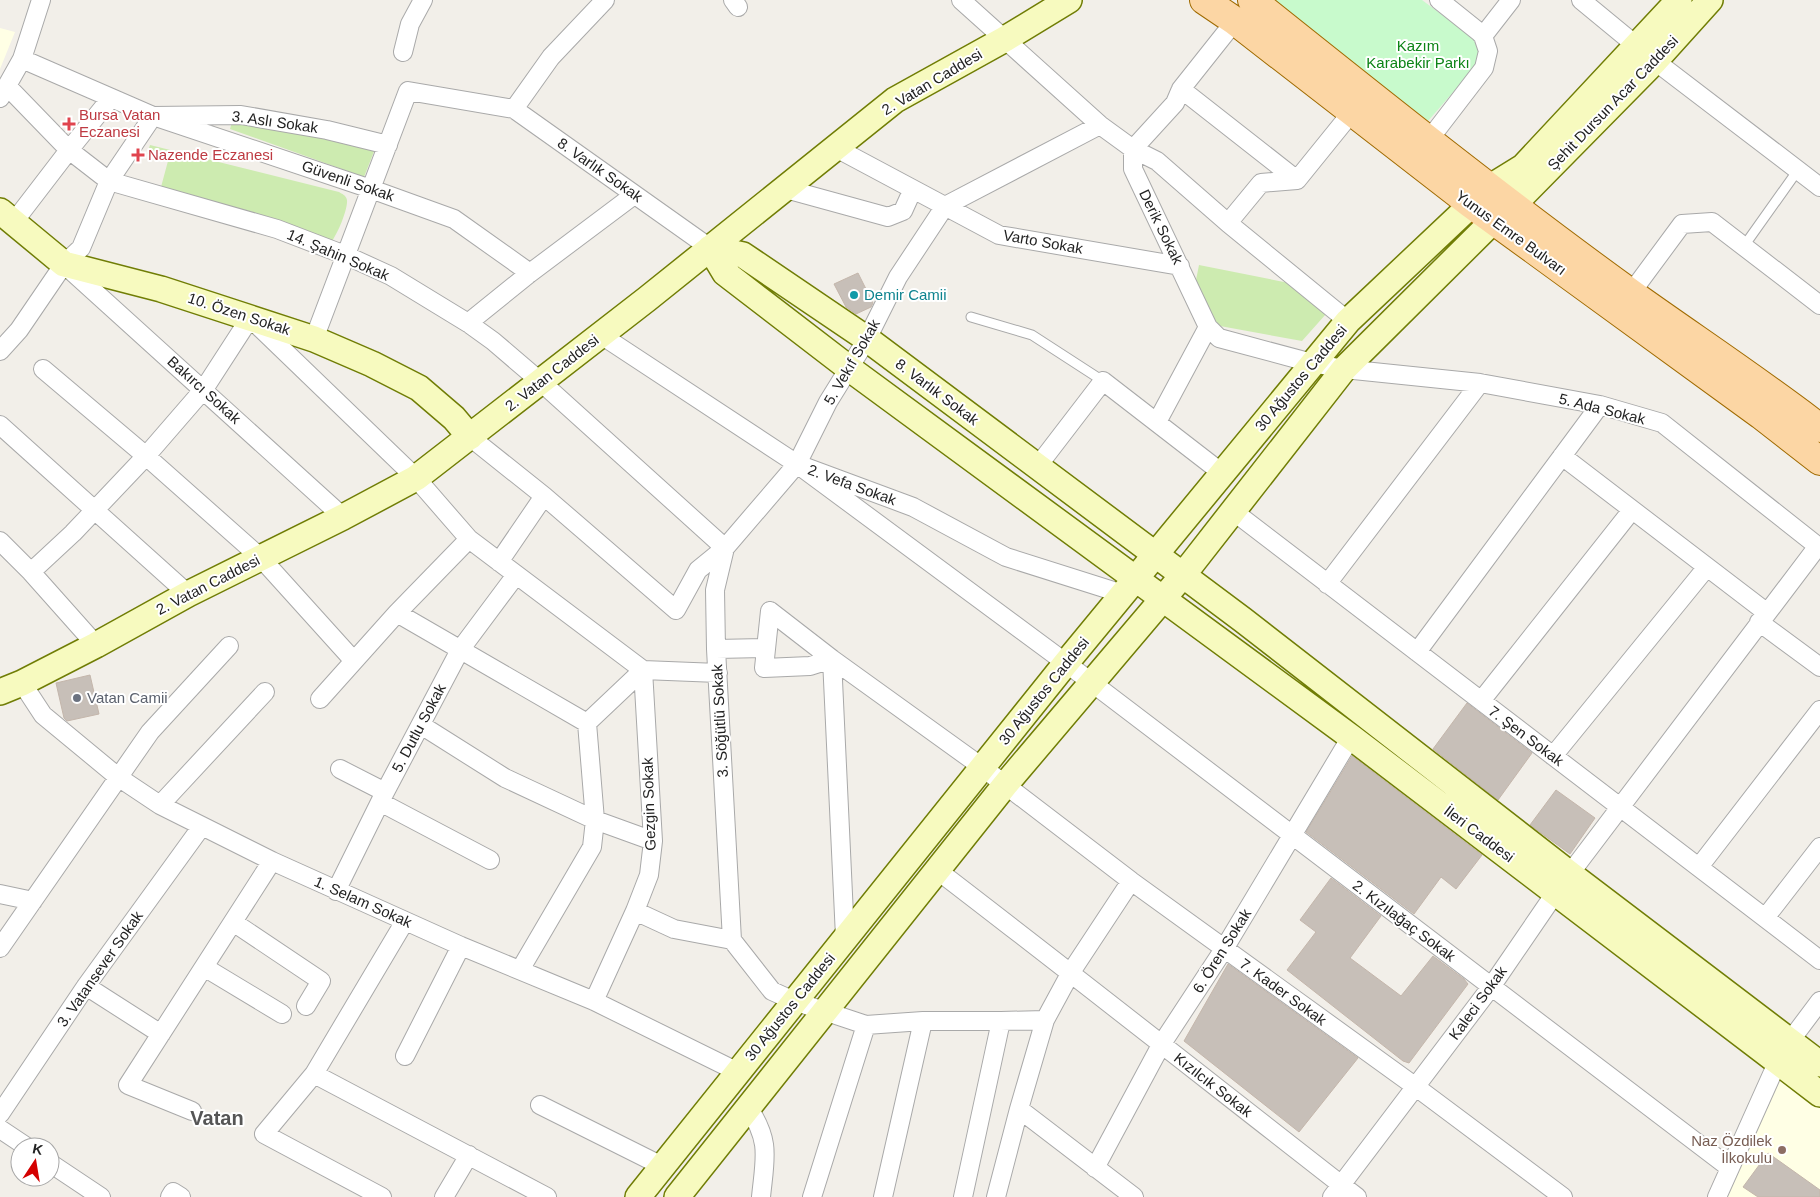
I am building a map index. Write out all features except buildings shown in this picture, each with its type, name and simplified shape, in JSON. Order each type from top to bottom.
[{"type":"main road","name":"2. Vatan Caddesi","points":[[11,687],[96,645],[188,594],[343,517],[416,478],[601,335],[895,100],[1005,39],[1069,0]]},
{"type":"main road","name":"Yunus Emre Bulvarı","points":[[1204,0],[1235,21],[1352,112],[1503,213],[1820,461]]},
{"type":"main road","name":"Yunus Emre Bulvarı","points":[[1252,0],[1428,141],[1480,196]]},
{"type":"main road","name":"Şehit Dursun Acar Caddesi","points":[[1480,196],[1523,167],[1679,0]]},
{"type":"main road","name":"Şehit Dursun Acar Caddesi","points":[[1503,213],[1655,61],[1710,0]]},
{"type":"main road","name":"30 Ağustos Caddesi","points":[[677,1197],[1005,785],[1079,673],[1129,586],[1154,554],[1348,321],[1480,196]]},
{"type":"main road","name":"Yunus Emre Bulvarı","points":[[1503,213],[1632,294],[1817,424]]},
{"type":"main road","name":"30 Ağustos Caddesi","points":[[638,1197],[738,1072],[783,996],[845,938],[982,766],[1079,673],[1163,599],[1344,369],[1503,213]]},
{"type":"main road","name":"10. Özen Sokak","points":[[7,217],[64,264],[161,289],[314,339],[372,364],[419,388],[454,418],[470,437]]},
{"type":"main road","name":"8. Varlık Sokak","points":[[710,248],[744,255],[867,339],[1154,554]]},
{"type":"main road","name":"8. Varlık Sokak","points":[[710,248],[726,273],[1129,586]]},
{"type":"main road","name":"İleri Caddesi","points":[[1154,554],[1183,575],[1563,883],[1784,1051],[1820,1094]]},
{"type":"main road","name":"İleri Caddesi","points":[[1129,586],[1163,599],[1351,737],[1563,883]]},
{"type":"main road","name":"İleri Caddesi","points":[[1784,1051],[1820,1064]]},
{"type":"street","points":[[41,0],[22,59],[4,92],[69,150],[109,181]]},
{"type":"street","points":[[402,52],[410,24],[423,0]]},
{"type":"street","points":[[314,339],[408,90],[514,109],[551,57],[605,0]]},
{"type":"street","points":[[961,0],[1100,125],[1133,149],[1157,161],[1228,223],[1348,321]]},
{"type":"street","points":[[1428,141],[1484,68],[1488,52],[1483,36],[1439,0]]},
{"type":"street","points":[[1483,36],[1510,0]]},
{"type":"street","points":[[1581,0],[1655,61],[1820,187]]},
{"type":"street","points":[[1133,149],[1175,103],[1181,89],[1235,21]]},
{"type":"street","name":"3. Aslı Sokak","points":[[22,59],[153,116],[241,115],[328,130],[388,145]]},
{"type":"street","points":[[1181,89],[1297,180]]},
{"type":"street","points":[[7,217],[69,150],[111,98]]},
{"type":"street","name":"8. Varlık Sokak","points":[[514,109],[710,248]]},
{"type":"street","points":[[1228,223],[1261,183],[1297,180],[1352,112]]},
{"type":"street","points":[[0,351],[19,330],[64,264],[81,248],[109,181],[153,116]]},
{"type":"street","name":"Güvenli Sokak","points":[[153,116],[371,189],[454,219],[530,273]]},
{"type":"street","name":"5. Vekıf Sokak","points":[[797,464],[828,402],[867,339],[898,278],[945,206],[1100,125]]},
{"type":"street","name":"Varto Sokak","points":[[836,148],[999,235],[1180,266]]},
{"type":"street","name":"Derik Sokak","points":[[1133,149],[1133,169],[1208,327]]},
{"type":"street","name":"14. Şahin Sokak","points":[[109,181],[277,229],[345,255],[391,276],[468,323],[493,341],[725,548]]},
{"type":"street","points":[[786,189],[888,217],[903,211],[913,189]]},
{"type":"street","points":[[468,323],[634,194]]},
{"type":"street","points":[[1632,294],[1682,224],[1712,222],[1820,305]]},
{"type":"street","name":"Bakırcı Sokak","points":[[64,264],[343,517]]},
{"type":"street","points":[[31,572],[74,533],[204,390],[250,318],[416,478],[470,539],[516,575],[643,670],[718,673]]},
{"type":"street","points":[[1157,422],[1208,327],[1219,338],[1312,363],[1344,369]]},
{"type":"street","name":"2. Vefa Sokak","points":[[601,335],[797,464],[913,507],[1006,557],[1129,586]]},
{"type":"street","points":[[43,369],[146,456],[261,558],[354,661]]},
{"type":"street","name":"5. Ada Sokak","points":[[1344,369],[1480,383],[1600,405],[1662,424],[1819,547]]},
{"type":"street","points":[[1037,467],[1103,382],[1222,473]]},
{"type":"street","points":[[1327,584],[1480,383]]},
{"type":"street","points":[[1417,652],[1600,405]]},
{"type":"street","points":[[0,425],[188,594]]},
{"type":"street","points":[[470,437],[544,496],[676,610],[698,570],[725,548]]},
{"type":"street","points":[[1562,456],[1707,567],[1820,667]]},
{"type":"street","name":"3. Söğütlü Sokak","points":[[732,940],[716,649],[716,590],[725,548],[797,464]]},
{"type":"street","name":"2. Kızılağaç Sokak","points":[[797,464],[1079,673],[1730,1168]]},
{"type":"street","points":[[499,562],[544,496]]},
{"type":"street","points":[[1481,701],[1632,510]]},
{"type":"street","name":"7. Şen Sokak","points":[[1233,511],[1820,960]]},
{"type":"street","points":[[320,699],[397,613],[470,539]]},
{"type":"street","points":[[0,541],[31,572],[96,645]]},
{"type":"street","name":"Kaleci Sokak","points":[[1337,1191],[1491,986],[1563,883],[1763,617],[1819,547]]},
{"type":"street","points":[[1553,756],[1707,567]]},
{"type":"street","name":"5. Dutlu Sokak","points":[[336,890],[460,650],[516,575]]},
{"type":"street","name":"7. Kader Sokak","points":[[765,648],[770,611],[832,659],[982,766],[1131,882],[1416,1086],[1563,1197]]},
{"type":"street","points":[[397,613],[587,723]]},
{"type":"street","points":[[0,948],[150,732],[230,646]]},
{"type":"street","points":[[716,649],[765,648],[764,668],[810,666],[832,659],[845,938]]},
{"type":"street","points":[[587,723],[643,670]]},
{"type":"street","name":"Gezgin Sokak","points":[[594,1001],[635,911],[649,875],[653,841],[643,670]]},
{"type":"street","name":"1. Selam Sokak","points":[[11,687],[118,777],[160,805],[272,861],[336,890],[461,946],[594,1001],[738,1072]]},
{"type":"street","points":[[160,805],[265,692]]},
{"type":"street","points":[[1699,867],[1820,710]]},
{"type":"street","points":[[520,970],[592,846],[595,820],[587,723]]},
{"type":"street","points":[[421,725],[505,778],[595,820],[653,841]]},
{"type":"street","name":"6. Ören Sokak","points":[[1095,1168],[1162,1045],[1224,949],[1351,737]]},
{"type":"street","points":[[340,769],[383,797],[490,860]]},
{"type":"street","name":"3. Vatansever Sokak","points":[[0,1114],[86,986],[202,826]]},
{"type":"street","points":[[1766,918],[1820,847]]},
{"type":"street","points":[[192,1111],[128,1085],[272,861]]},
{"type":"street","name":"Kızılcık Sokak","points":[[937,870],[1162,1045],[1337,1191],[1357,1197]]},
{"type":"street","points":[[996,1197],[1045,1020],[1070,972],[1131,882]]},
{"type":"street","points":[[0,894],[33,901]]},
{"type":"street","points":[[635,911],[674,929],[732,940],[783,996],[824,1012],[866,1025],[923,1021],[1045,1020]]},
{"type":"street","points":[[382,1197],[264,1134],[314,1074],[405,921]]},
{"type":"street","points":[[233,922],[322,981],[306,1006]]},
{"type":"street","points":[[405,1056],[461,946]]},
{"type":"street","points":[[204,967],[282,1014]]},
{"type":"street","points":[[86,986],[162,1034]]},
{"type":"street","points":[[1717,1197],[1784,1051],[1820,1001]]},
{"type":"street","points":[[883,1197],[923,1021]]},
{"type":"street","points":[[963,1197],[1001,1021]]},
{"type":"street","points":[[812,1197],[866,1025]]},
{"type":"street","points":[[314,1074],[547,1197]]},
{"type":"street","points":[[540,1105],[662,1166]]},
{"type":"street","points":[[748,1107],[759,1124],[764,1137],[765,1157],[762,1197]]},
{"type":"street","points":[[1019,1109],[1134,1197]]},
{"type":"street","points":[[0,1129],[12,1137]]},
{"type":"street","points":[[444,1197],[469,1155]]},
{"type":"street","points":[[60,1170],[101,1197]]},
{"type":"street","points":[[170,1197],[173,1192],[181,1197]]},
{"type":"lane","points":[[1744,246],[1798,170]]},
{"type":"lane","points":[[970,317],[1032,335],[1103,382]]},
{"type":"shaded area","points":[[0,28],[15,32],[0,69]]},
{"type":"shaded area","name":"Naz Özdilek İlkokulu","points":[[1779,1070],[1820,1103],[1820,1197],[1722,1197]]},
{"type":"green space","name":"Kazım Karabekir Parkı","points":[[1272,0],[1422,0],[1473,38],[1479,52],[1476,66],[1428,121]]},
{"type":"green space","points":[[233,118],[375,149],[364,177],[230,129]]},
{"type":"green space","points":[[150,145],[339,192],[347,200],[341,224],[329,245],[161,187],[168,161],[147,154]]},
{"type":"green space","points":[[1199,265],[1289,283],[1326,314],[1302,341],[1220,326],[1209,317],[1195,285]]},
{"type":"place","name":"Bursa Vatan Eczanesi","points":[[69,124]]},
{"type":"place","name":"Nazende Eczanesi","points":[[138,155]]},
{"type":"place","name":"Demir Camii","points":[[854,295]]},
{"type":"place","name":"Vatan Camii","points":[[77,698]]},
{"type":"place","name":"Naz Özdilek İlkokulu","points":[[1782,1150]]},
{"type":"district","name":"Vatan","points":[[217,1118]]}]
